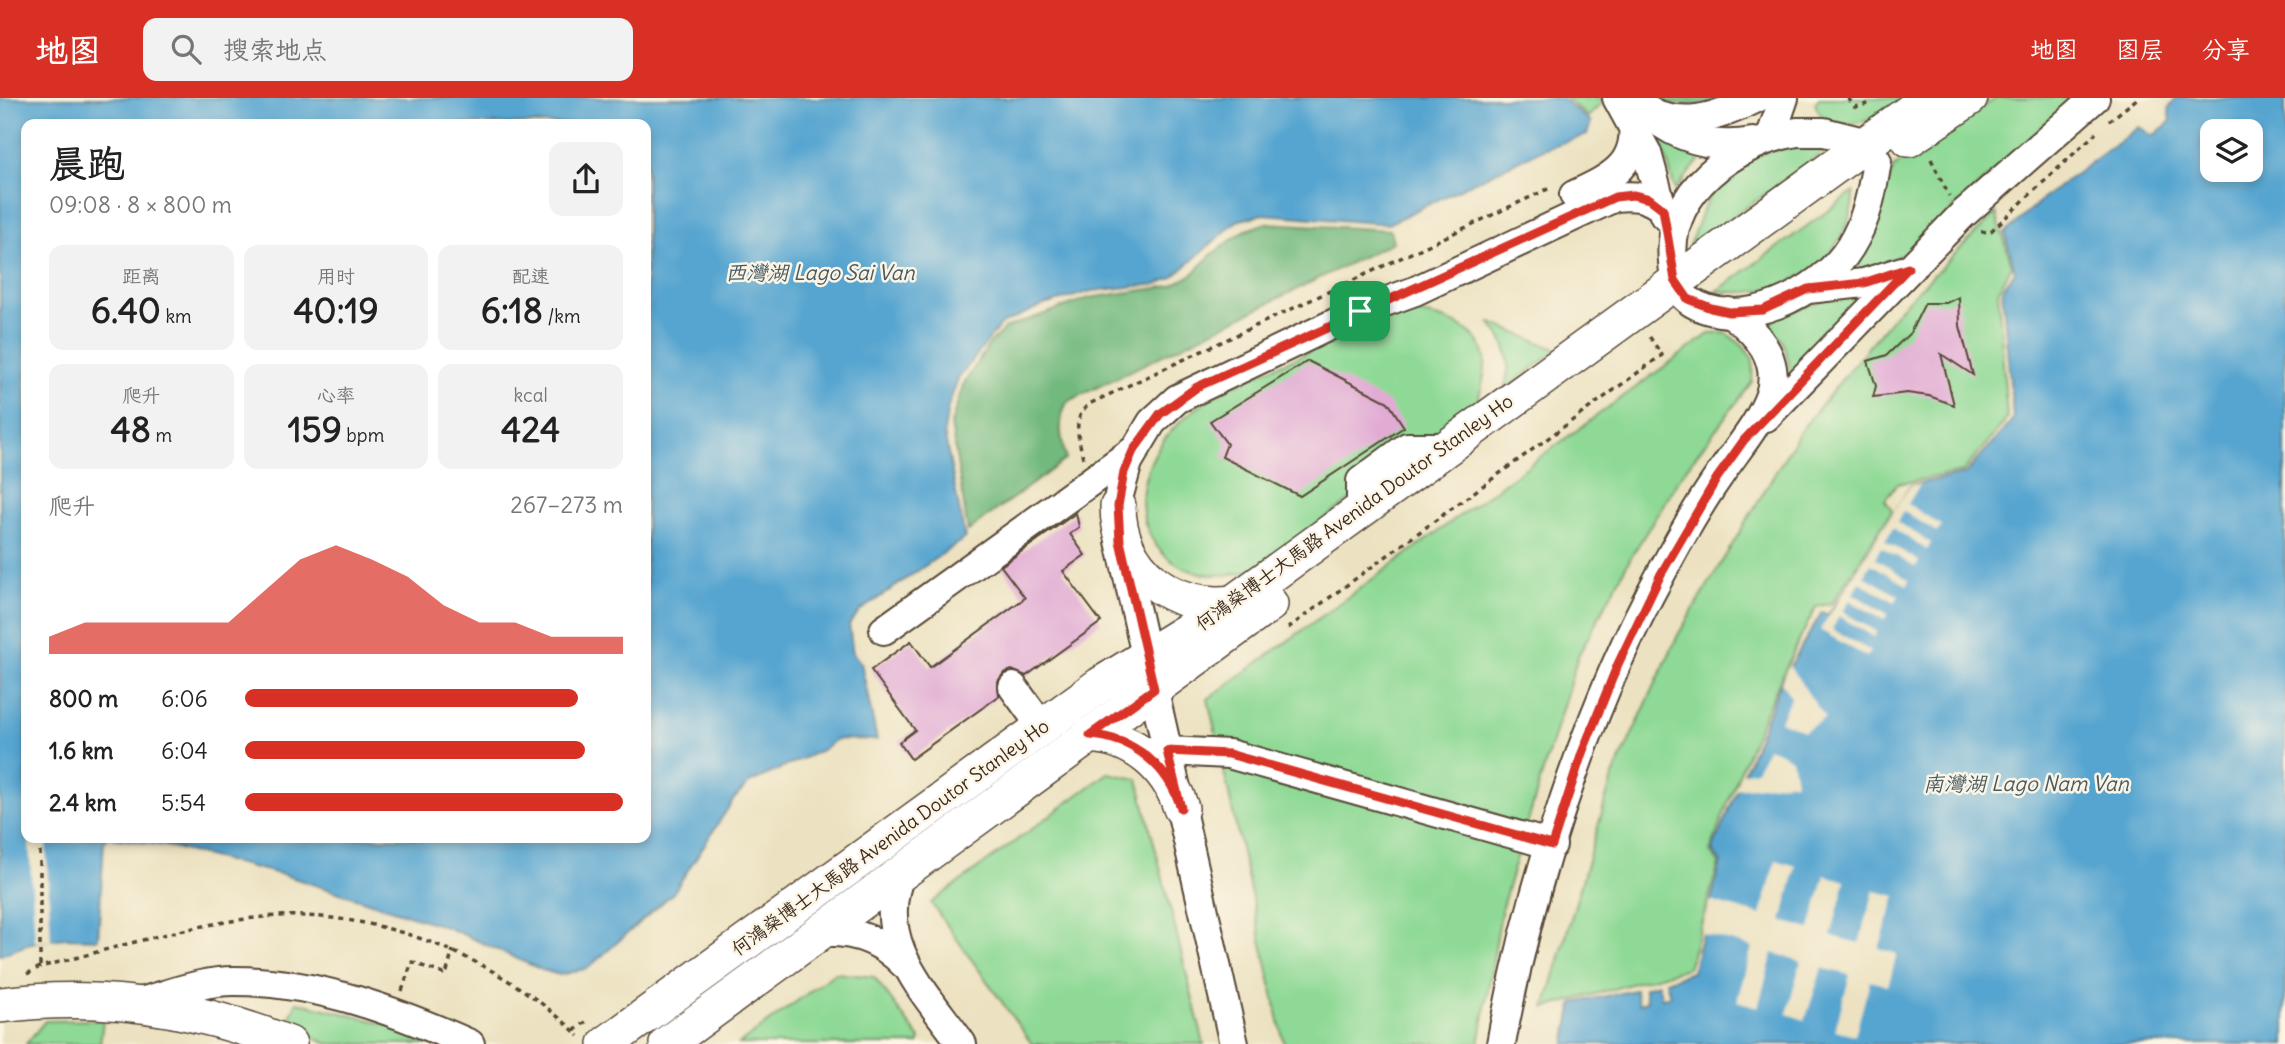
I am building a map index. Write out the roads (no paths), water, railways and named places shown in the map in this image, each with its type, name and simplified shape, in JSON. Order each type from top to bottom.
[{"type":"main road","name":"何鴻燊博士大馬路 Avenida Doutor Stanley Ho","points":[[1870,152],[1929,98]]},
{"type":"main road","name":"何鴻燊博士大馬路 Avenida Doutor Stanley Ho","points":[[667,1044],[1090,735],[1150,673],[1232,603],[1678,277],[1870,152],[1970,98]]},
{"type":"main road","name":"何鴻燊博士大馬路 Avenida Doutor Stanley Ho","points":[[606,1044],[1042,727],[1150,673],[1653,342],[1678,277]]},
{"type":"main road","points":[[1118,506],[1125,544],[1136,564],[1152,581],[1186,600],[1209,604],[1232,603]]},
{"type":"main road","points":[[1090,735],[1116,740],[1145,755],[1168,778],[1181,808]]},
{"type":"main road","points":[[0,1005],[84,1000],[140,1002],[226,1022],[289,1044]]},
{"type":"main road","points":[[245,1044],[276,1044]]},
{"type":"street","points":[[1627,105],[1668,118],[1693,120],[1717,117],[1757,98]]},
{"type":"street","points":[[1678,277],[1679,220],[1690,198],[1709,174],[1730,156],[1764,139],[1784,98]]},
{"type":"street","points":[[1627,105],[1692,139],[1720,144],[1824,132],[1870,152],[1863,223],[1850,249],[1834,268],[1808,289],[1763,310],[1729,312]]},
{"type":"street","points":[[1501,1044],[1513,975],[1582,753],[1656,585],[1717,478],[1766,406],[1774,382],[1773,369],[1763,343],[1747,324],[1678,277],[1653,168],[1627,105]]},
{"type":"street","points":[[1360,311],[1408,273],[1613,177],[1625,164],[1633,149],[1627,105]]},
{"type":"street","points":[[1744,440],[1908,268],[2017,164],[2101,111]]},
{"type":"street","points":[[1234,1044],[1120,541],[1118,506],[1124,472],[1133,451],[1152,422],[1187,393],[1360,311],[1415,291],[1615,197],[1633,195],[1650,199],[1663,209]]},
{"type":"street","points":[[1808,289],[1864,283],[1908,268]]},
{"type":"street","points":[[884,630],[1133,451]]},
{"type":"street","points":[[1013,687],[1042,727]]},
{"type":"street","points":[[1167,751],[1229,754],[1552,845]]},
{"type":"street","points":[[901,873],[892,902],[892,926],[897,948],[908,969],[962,1044]]},
{"type":"street","points":[[821,932],[845,932],[869,939],[890,951],[908,969]]},
{"type":"street","points":[[140,1002],[193,987],[232,981],[321,991],[395,1013],[470,1044]]},
{"type":"water","name":"西灣湖 Lago Sai Van","points":[[0,98],[1561,98],[1591,122],[1587,135],[1545,148],[1388,224],[1263,214],[1237,221],[1172,278],[1157,284],[1092,291],[1044,305],[1001,324],[958,379],[948,407],[944,432],[965,538],[860,611],[849,625],[853,654],[861,663],[877,740],[837,739],[822,750],[749,783],[734,799],[673,893],[588,968],[560,975],[542,970],[449,928],[284,875],[144,843],[651,843],[651,119],[21,119],[21,843],[104,843],[98,939],[64,938],[35,942],[0,955]]},
{"type":"water","name":"南灣湖 Lago Nam Van","points":[[2176,98],[2285,98],[2285,1044],[1565,1044],[1573,1003],[1635,990],[1639,1004],[1647,1001],[1644,988],[1658,984],[1662,998],[1670,996],[1666,981],[1692,972],[1721,862],[1712,851],[1781,682],[1822,612],[1828,615],[1911,485],[1965,474],[2013,418],[2002,289],[2015,272],[2005,233],[2046,196],[2139,127],[2153,136],[2171,121],[2169,108]]}]
